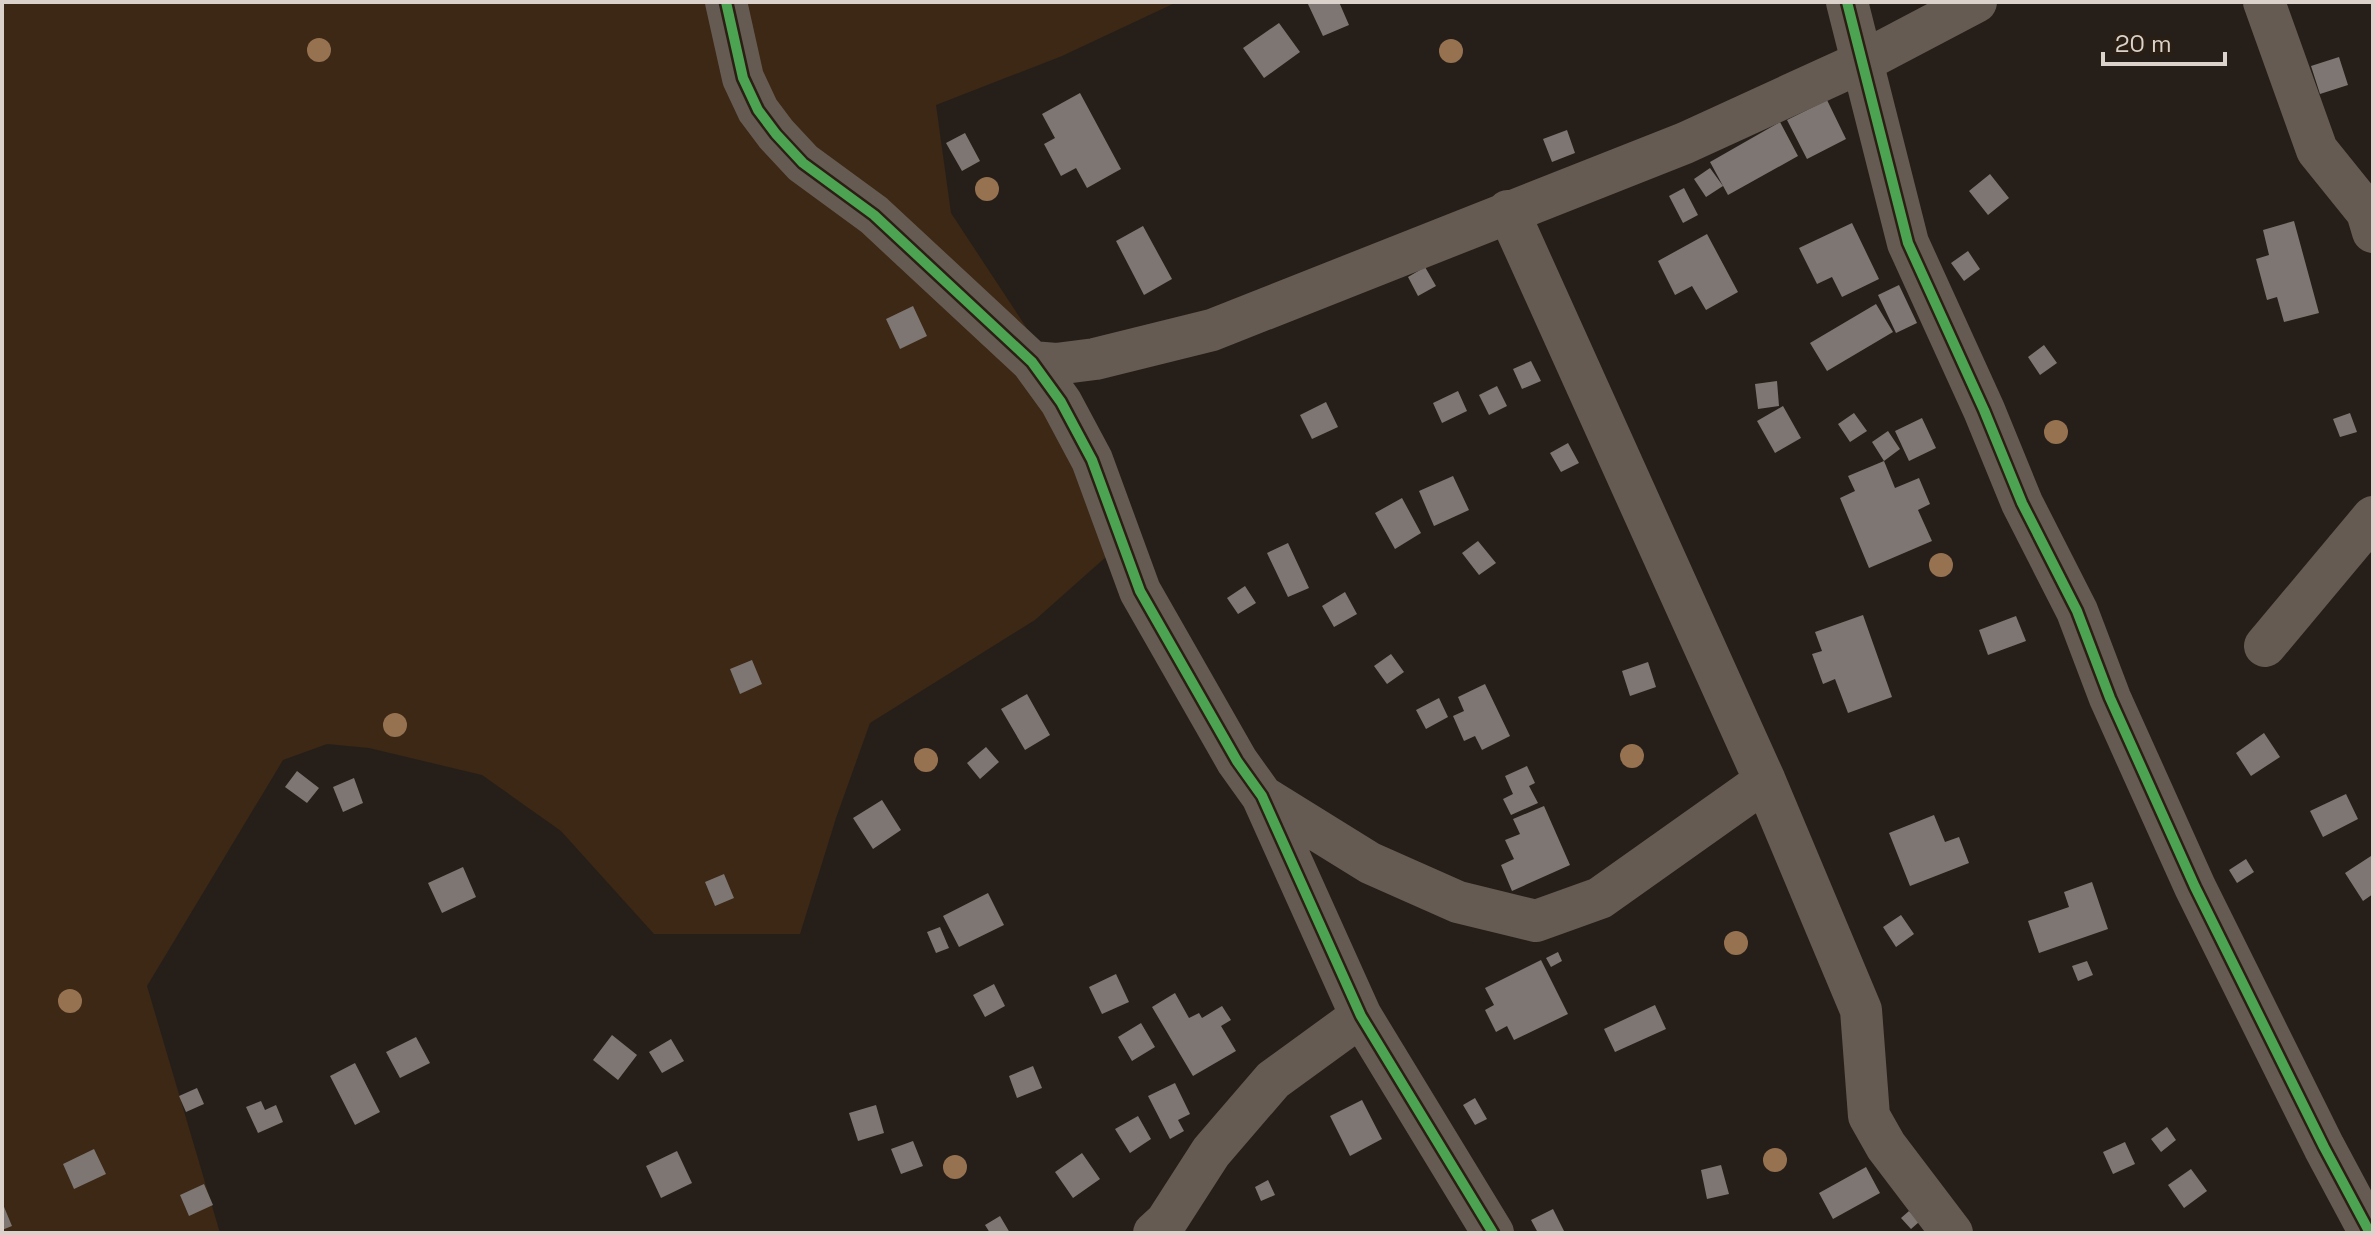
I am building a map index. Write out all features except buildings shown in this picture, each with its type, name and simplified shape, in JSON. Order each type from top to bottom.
[{"type":"street","points":[[726,2],[743,78],[758,110],[776,134],[803,163],[874,215],[1032,362],[1061,402],[1092,460],[1140,591],[1237,761],[1262,796],[1361,1016],[1493,1233]]},
{"type":"street","points":[[1847,2],[1908,243],[1984,410],[2022,503],[2077,611],[2110,698],[2195,887],[2370,1233]]},
{"type":"street","points":[[1032,362],[1056,364],[1095,359],[1212,330],[1685,143],[1862,62],[1976,2]]},
{"type":"street","points":[[2264,2],[2317,150],[2371,218]]},
{"type":"street","points":[[1508,211],[1765,781],[1861,1010],[1869,1116],[1886,1146],[1952,1233]]},
{"type":"street","points":[[2265,646],[2373,517]]},
{"type":"street","points":[[1262,796],[1370,863],[1458,902],[1536,921],[1600,898],[1765,781]]},
{"type":"street","points":[[1154,1233],[1166,1222],[1211,1152],[1273,1080],[1361,1016]]},
{"type":"shaded area","points":[[2,2],[1177,2],[1062,56],[936,105],[951,213],[1078,406],[1134,532],[1035,620],[870,723],[800,934],[654,934],[561,831],[482,775],[369,748],[327,744],[283,760],[147,986],[220,1233],[2,1233]]},
{"type":"cycle path","points":[[726,2],[743,78],[758,110],[776,134],[803,163],[874,215],[1032,362],[1061,402],[1092,460],[1140,591],[1237,761],[1262,796],[1361,1016],[1493,1233]]},
{"type":"cycle path","points":[[1847,2],[1908,243],[1984,410],[2022,503],[2077,611],[2110,698],[2195,887],[2370,1233]]}]
